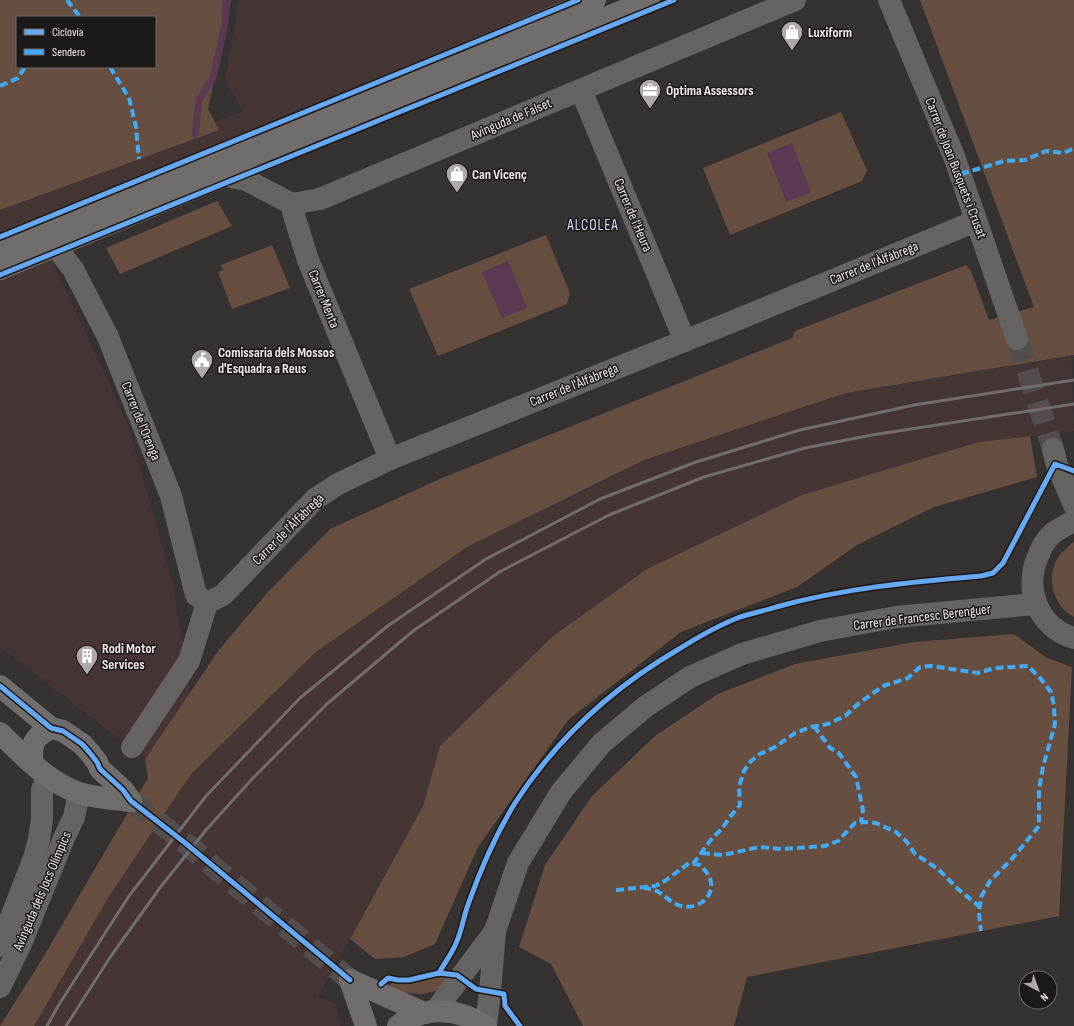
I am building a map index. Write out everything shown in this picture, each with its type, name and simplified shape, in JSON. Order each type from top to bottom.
[{"type":"main road","points":[[0,246],[595,0]]},
{"type":"main road","points":[[0,269],[649,0]]},
{"type":"main road","points":[[0,686],[51,728],[63,731],[82,744],[97,762],[100,769],[123,790],[131,801],[97,797],[83,793],[40,770],[0,733]]},
{"type":"main road","points":[[40,770],[32,747],[42,732],[51,728]]},
{"type":"main road","points":[[83,793],[98,778],[100,769]]},
{"type":"main road","points":[[366,1026],[350,980],[429,1012]]},
{"type":"main road","points":[[398,1026],[405,1021],[429,1012],[453,1012],[470,1017],[486,1026]]},
{"type":"street","name":"Avinguda de Falset","points":[[292,204],[320,199],[795,0]]},
{"type":"street","name":"Carrer de Joan Busquets i Crusat","points":[[889,0],[955,159],[1017,339]]},
{"type":"street","name":"Carrer de l'Heura","points":[[581,90],[685,341]]},
{"type":"street","points":[[225,176],[246,180],[292,204]]},
{"type":"street","name":"Carrer Menta","points":[[292,204],[293,212],[308,260],[390,459]]},
{"type":"street","name":"Carrer de l'Àlfàbrega","points":[[208,603],[223,595],[315,499],[338,484],[390,459],[685,341],[976,221]]},
{"type":"street","name":"Carrer de l'Orenga","points":[[55,246],[73,269],[108,337],[171,496],[196,595],[208,603]]},
{"type":"street","points":[[1053,449],[1057,465],[1074,505]]},
{"type":"street","points":[[1074,521],[1052,534],[1043,544],[1034,563],[1031,584],[1035,604],[1050,624],[1065,635],[1074,638]]},
{"type":"street","points":[[132,747],[189,661],[208,603]]},
{"type":"street","name":"Carrer de Francesc Berenguer","points":[[486,1026],[495,931],[518,863],[561,792],[602,743],[645,707],[690,677],[742,654],[820,630],[896,617],[1035,604]]},
{"type":"street","name":"Avinguda dels Jocs Olímpics","points":[[0,946],[34,858],[39,840],[42,819],[40,770]]},
{"type":"street","name":"Avinguda dels Jocs Olímpics","points":[[0,988],[20,946],[83,793]]},
{"type":"street","name":"Carrer de Francesc Berenguer","points":[[429,1012],[461,978],[495,931]]},
{"type":"shaded area","points":[[0,0],[231,0],[208,109],[219,130],[0,210]]},
{"type":"shaded area","points":[[239,0],[598,0],[43,241],[128,425],[173,584],[190,693],[145,759],[0,647],[0,206],[243,111],[225,80]]},
{"type":"shaded area","points":[[920,0],[1074,0],[1074,355],[846,393],[644,460],[467,547],[316,652],[191,774],[108,898],[34,1026],[0,1026],[41,961],[148,778],[145,759],[219,650],[267,593],[330,529],[442,478],[792,338],[795,331],[966,265],[971,271],[989,320],[1034,307]]},
{"type":"shaded area","points":[[841,112],[867,170],[862,181],[730,235],[703,168]]},
{"type":"shaded area","points":[[792,143],[811,192],[786,202],[767,153]]},
{"type":"shaded area","points":[[217,201],[232,226],[120,274],[106,248]]},
{"type":"shaded area","points":[[546,235],[570,293],[567,304],[438,356],[409,289]]},
{"type":"shaded area","points":[[272,245],[290,288],[232,309],[218,272],[223,270],[221,265]]},
{"type":"shaded area","points":[[508,261],[527,308],[502,318],[482,272]]},
{"type":"shaded area","points":[[1071,356],[1074,431],[979,442],[647,569],[553,636],[440,746],[423,806],[318,996],[336,1004],[340,1026],[34,1026],[108,898],[191,774],[316,652],[467,547],[644,460],[846,393]]},
{"type":"shaded area","points":[[1030,436],[1037,477],[934,507],[857,545],[797,587],[681,632],[568,720],[478,847],[435,944],[404,957],[375,959],[350,939],[423,806],[440,746],[553,636],[647,569],[802,495],[979,442]]},
{"type":"shaded area","points":[[1074,542],[1074,617],[1067,613],[1054,594],[1052,578],[1055,563],[1063,551]]},
{"type":"shaded area","points":[[1014,634],[1047,658],[1072,667],[1059,916],[747,977],[734,1026],[583,1026],[551,964],[519,947],[545,865],[592,796],[655,736],[718,694],[795,664],[914,642]]},
{"type":"shaded area","points":[[435,975],[447,976],[451,978],[440,990],[423,994],[402,993],[389,986],[393,982],[407,983]]},
{"type":"waterway","points":[[195,134],[199,100],[213,78],[225,24],[226,0]]},
{"type":"tunnel","points":[[1017,339],[1053,449]]},
{"type":"tunnel","points":[[131,801],[184,842],[350,980]]},
{"type":"railway","points":[[47,1026],[58,1006],[129,896],[206,796],[300,698],[389,625],[486,559],[600,499],[696,462],[800,430],[914,405],[1074,380]]},
{"type":"railway","points":[[66,1026],[111,956],[162,885],[206,830],[253,778],[328,703],[413,631],[501,571],[609,515],[704,477],[805,448],[872,435],[1074,404]]},
{"type":"marked path","points":[[67,0],[79,16]]},
{"type":"marked path","points":[[0,86],[18,78],[24,68]]},
{"type":"marked path","points":[[111,68],[129,98],[136,127],[139,159]]},
{"type":"marked path","points":[[961,174],[1004,161],[1025,160],[1046,151],[1064,153],[1074,148]]},
{"type":"marked path","points":[[693,864],[740,805],[739,787],[744,771],[751,761],[795,733],[811,727],[828,724],[845,716],[858,704],[883,686],[908,678],[920,667],[931,666],[978,673],[995,668],[1028,666],[1051,692],[1054,706],[1055,724],[1043,767],[1039,789],[1039,826],[1011,860],[990,881],[981,897],[979,913],[981,931]]},
{"type":"marked path","points":[[814,726],[830,748],[838,752],[856,777],[863,810],[861,822]]},
{"type":"marked path","points":[[702,853],[723,855],[760,847],[782,849],[825,846],[838,841],[855,823],[876,823],[896,832],[907,842],[915,854],[938,869],[958,889],[980,907]]},
{"type":"marked path","points":[[616,890],[655,886],[665,881],[689,863],[700,865],[706,871],[711,881],[710,892],[705,900],[697,905],[688,907],[676,904],[658,892],[645,888]]},
{"type":"cycle path","points":[[0,237],[578,0]]},
{"type":"cycle path","points":[[0,275],[674,0]]},
{"type":"cycle path","points":[[439,973],[455,945],[469,902],[489,851],[515,803],[531,779],[568,736],[588,716],[631,680],[654,664],[716,627],[740,617],[801,600],[852,590],[903,583],[981,576],[993,573],[1003,563],[1055,464],[1074,471]]},
{"type":"cycle path","points":[[0,686],[51,728],[63,731],[82,744],[97,762],[100,769],[123,790],[131,801],[184,842],[350,980]]},
{"type":"cycle path","points":[[381,984],[388,978],[409,980],[439,973],[457,975],[476,989],[504,994],[505,1006],[520,1026]]},
{"type":"place","name":"Luxiform","points":[[792,52]]},
{"type":"place","name":"Óptima Assessors","points":[[650,110]]},
{"type":"place","name":"Can Vicenç","points":[[457,194]]},
{"type":"place","name":"Comissaria dels Mossos d'Esquadra a Reus","points":[[202,380]]},
{"type":"place","name":"Rodi Motor Services","points":[[87,676]]},
{"type":"district","name":"ALCOLEA","points":[[593,225]]}]
